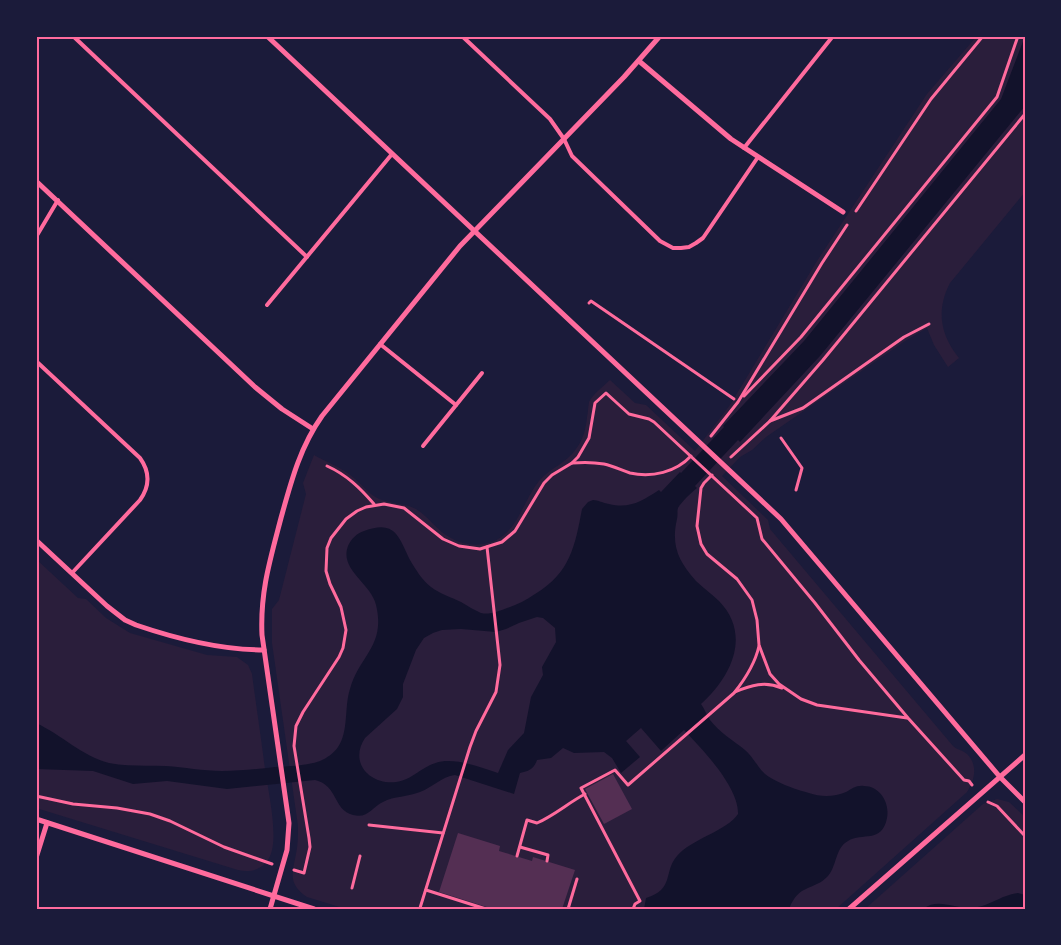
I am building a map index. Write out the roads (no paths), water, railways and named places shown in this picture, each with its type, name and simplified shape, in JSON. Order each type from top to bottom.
[{"type":"street","points":[[267,36],[766,505],[798,538],[1000,777],[1025,802]]},
{"type":"street","points":[[270,909],[284,867],[289,830],[264,650],[261,620],[263,589],[293,476],[306,441],[313,429],[380,344],[460,246],[639,61],[660,36]]},
{"type":"street","points":[[639,61],[718,129],[843,212]]},
{"type":"street","points":[[36,181],[255,387],[282,409],[313,429]]},
{"type":"street","points":[[36,540],[116,614],[136,625],[207,645],[231,649],[264,650]]},
{"type":"street","points":[[849,909],[1025,755]]},
{"type":"street","points":[[36,819],[314,909]]},
{"type":"street","points":[[36,858],[47,823]]},
{"type":"lane","points":[[74,36],[307,257]]},
{"type":"lane","points":[[462,36],[550,119],[564,139],[572,156],[660,241],[673,248],[689,247],[703,238],[758,157]]},
{"type":"lane","points":[[744,148],[833,36]]},
{"type":"lane","points":[[267,305],[392,154]]},
{"type":"lane","points":[[36,237],[58,200]]},
{"type":"lane","points":[[380,344],[456,405]]},
{"type":"lane","points":[[36,361],[140,458],[147,471],[147,487],[140,500],[72,573]]},
{"type":"lane","points":[[423,446],[482,373]]}]
